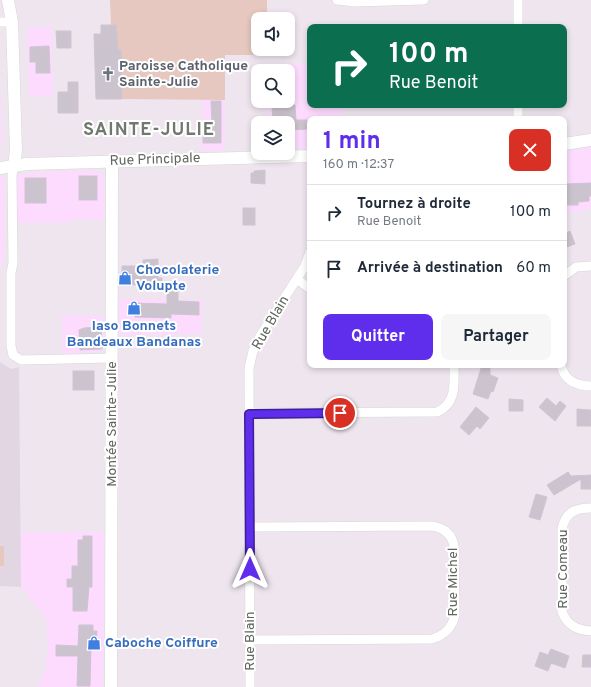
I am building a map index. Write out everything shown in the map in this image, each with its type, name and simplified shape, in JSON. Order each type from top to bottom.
[{"type":"street","points":[[8,0],[6,22],[16,150],[12,175],[13,263],[11,273],[13,355],[21,360],[112,358]]},
{"type":"street","points":[[6,22],[16,0]]},
{"type":"street","points":[[337,0],[351,2],[424,0]]},
{"type":"street","points":[[518,0],[518,24]]},
{"type":"street","points":[[567,144],[591,140]]},
{"type":"street","name":"Rue Principale","points":[[0,168],[112,161],[307,156]]},
{"type":"street","name":"Montée Sainte-Julie","points":[[111,687],[112,161]]},
{"type":"street","name":"Rue Blain","points":[[250,687],[249,368],[253,351],[265,327],[297,279],[307,258]]},
{"type":"street","points":[[567,274],[576,267],[591,266]]},
{"type":"street","points":[[297,279],[307,286]]},
{"type":"street","points":[[249,414],[437,412],[447,407],[453,396],[454,368]]},
{"type":"street","points":[[561,368],[570,381],[583,386],[591,386]]},
{"type":"street","name":"Rue Comeau","points":[[591,508],[574,510],[565,518],[562,528],[562,612],[564,618],[572,627],[591,631]]},
{"type":"street","name":"Rue Michel","points":[[250,527],[432,526],[443,529],[451,536],[454,546],[455,615],[454,622],[448,631],[432,639],[250,640]]},
{"type":"shaded area","points":[[110,0],[267,0],[267,12],[251,12],[251,55],[225,55],[225,100],[122,99],[121,50],[118,50],[116,25],[111,25]]},
{"type":"shaded area","points":[[27,27],[52,27],[53,97],[29,96]]},
{"type":"shaded area","points":[[307,63],[307,108],[342,108],[342,116],[307,116],[307,148],[295,148],[295,116],[270,116],[269,108],[295,108],[295,64],[289,64]]},
{"type":"shaded area","points":[[0,74],[2,140],[0,150]]},
{"type":"shaded area","points":[[203,100],[225,100],[225,150],[201,151]]},
{"type":"shaded area","points":[[591,147],[591,209],[567,213],[567,151]]},
{"type":"shaded area","points":[[95,170],[101,173],[104,178],[104,220],[68,220],[68,223],[17,223],[17,175],[59,171]]},
{"type":"shaded area","points":[[0,176],[4,177],[3,264],[0,264]]},
{"type":"shaded area","points":[[119,299],[203,300],[201,334],[119,335]]},
{"type":"shaded area","points":[[62,315],[104,316],[104,346],[101,352],[62,354]]},
{"type":"shaded area","points":[[0,362],[11,369],[19,367],[21,587],[0,586]]},
{"type":"shaded area","points":[[20,532],[104,532],[103,687],[38,687],[45,671],[48,649],[46,618],[21,587]]},
{"type":"shaded area","points":[[0,546],[4,546],[4,566],[0,566]]},
{"type":"building","name":"Paroisse Catholique Sainte-Julie","points":[[101,25],[116,25],[118,50],[121,50],[122,99],[96,99],[94,34],[101,34]]},
{"type":"building","points":[[56,31],[71,31],[71,48],[57,48]]},
{"type":"building","points":[[49,46],[50,73],[36,73],[36,62],[30,62],[30,47]]},
{"type":"building","points":[[68,82],[78,82],[78,113],[58,113],[58,92],[68,92]]},
{"type":"building","points":[[211,101],[221,101],[221,143],[203,143],[203,124],[212,124]]},
{"type":"building","points":[[295,105],[296,120],[307,120],[307,129],[295,130],[295,116],[273,116],[272,108],[295,108]]},
{"type":"building","points":[[265,170],[265,184],[251,183],[251,173],[254,173],[254,171]]},
{"type":"building","points":[[79,176],[97,176],[97,200],[79,200]]},
{"type":"building","points":[[25,178],[46,178],[46,203],[25,203]]},
{"type":"building","points":[[591,183],[591,196],[589,196],[589,201],[578,202],[578,205],[567,205],[567,184]]},
{"type":"building","points":[[243,208],[255,208],[255,225],[243,225]]},
{"type":"building","points":[[570,231],[575,244],[567,247],[567,232]]},
{"type":"building","points":[[158,259],[158,278],[162,278],[162,288],[122,284],[122,266],[143,266],[143,260]]},
{"type":"building","points":[[167,286],[178,286],[178,301],[199,302],[199,315],[171,314],[171,318],[135,317],[135,313],[132,313],[132,303],[167,304]]},
{"type":"building","points":[[101,327],[102,349],[80,350],[79,330],[84,328]]},
{"type":"building","points":[[481,368],[490,368],[490,375],[498,378],[493,392],[491,391],[488,399],[473,394]]},
{"type":"building","points":[[73,371],[94,371],[94,390],[73,390]]},
{"type":"building","points":[[547,398],[556,406],[560,401],[566,406],[555,421],[539,407]]},
{"type":"building","points":[[509,399],[523,400],[523,411],[509,411]]},
{"type":"building","points":[[476,407],[489,418],[480,429],[477,426],[469,435],[460,427]]},
{"type":"building","points":[[577,409],[591,410],[591,426],[577,426]]},
{"type":"building","points":[[568,472],[571,476],[591,475],[591,489],[581,489],[581,479],[554,495],[547,485]]},
{"type":"building","points":[[536,494],[547,497],[540,520],[529,517]]},
{"type":"building","points":[[83,536],[92,536],[92,587],[89,587],[87,611],[73,611],[73,587],[67,587],[67,579],[72,579],[72,566],[78,566],[78,540],[83,540]]},
{"type":"building","points":[[79,625],[93,625],[93,631],[97,631],[96,647],[91,646],[90,686],[77,686],[78,656],[56,656],[56,645],[78,646]]},
{"type":"building","points":[[551,649],[569,656],[565,668],[551,663],[548,671],[535,666],[540,652],[548,655]]},
{"type":"building","points":[[583,655],[591,655],[591,667],[582,667]]},
{"type":"place","name":"Paroisse Catholique Sainte-Julie","points":[[108,74]]},
{"type":"place","name":"Chocolaterie Volupte","points":[[125,278]]},
{"type":"place","name":"Iaso Bonnets Bandeaux Bandanas","points":[[134,308]]},
{"type":"place","name":"Caboche Coiffure","points":[[94,643]]},
{"type":"district","name":"SAINTE-JULIE","points":[[149,130]]},
{"type":"route","points":[[250,569],[249,414],[340,413]]}]
